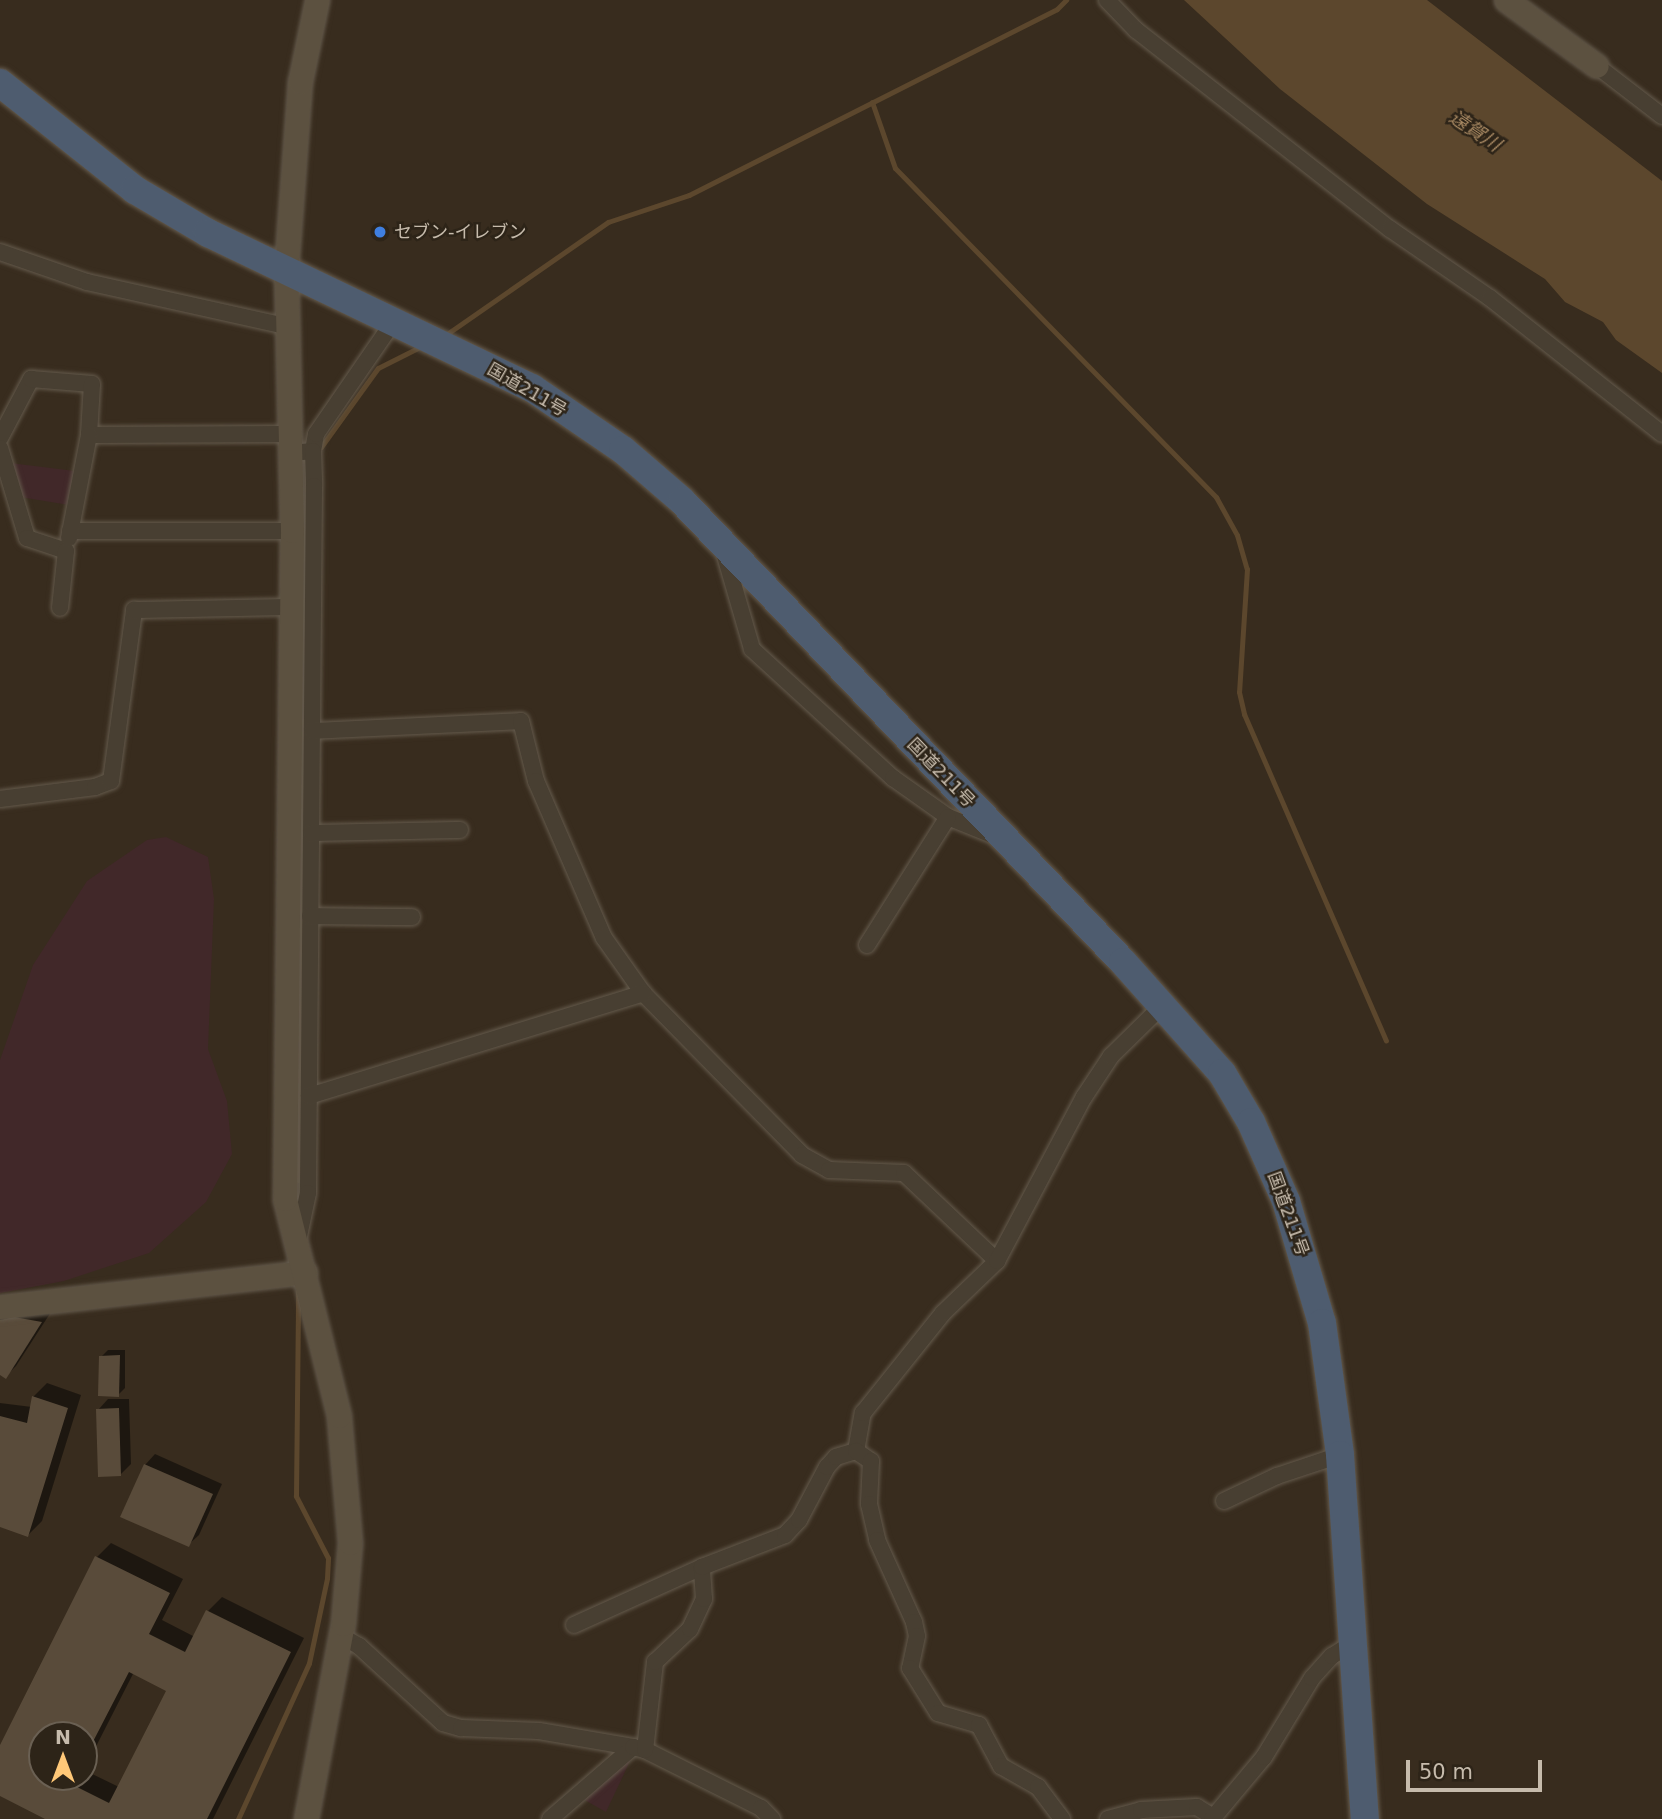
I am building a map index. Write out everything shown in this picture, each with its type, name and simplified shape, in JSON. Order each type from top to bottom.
[{"type":"highway","name":"国道211号","points":[[0,83],[135,190],[208,233],[532,388],[623,450],[721,544],[1004,838],[1163,1005],[1222,1073],[1251,1122],[1286,1201],[1322,1323],[1340,1455],[1365,1819]]},
{"type":"street","points":[[296,1248],[308,1193],[312,732],[298,446],[285,326],[286,271],[300,82],[317,0]]},
{"type":"street","points":[[1107,0],[1136,30],[1380,221],[1490,298],[1662,434]]},
{"type":"street","points":[[1506,0],[1662,116]]},
{"type":"street","points":[[0,252],[88,282],[285,326]]},
{"type":"street","points":[[89,435],[298,446],[316,434],[394,321]]},
{"type":"street","points":[[0,438],[31,379],[92,384],[89,435],[66,551],[60,608]]},
{"type":"street","points":[[298,446],[292,531],[285,1199],[339,1416],[346,1469],[350,1543],[341,1636],[306,1819]]},
{"type":"street","points":[[0,448],[27,538],[66,551]]},
{"type":"street","points":[[71,531],[292,531]]},
{"type":"street","points":[[721,544],[752,649],[838,731],[948,817],[983,835],[1004,838]]},
{"type":"street","points":[[0,799],[94,787],[111,781],[134,610],[291,607]]},
{"type":"street","points":[[312,732],[521,722],[536,782],[604,938],[643,993],[802,1155],[829,1170],[904,1173],[998,1261]]},
{"type":"street","points":[[867,945],[948,817]]},
{"type":"street","points":[[311,833],[460,830]]},
{"type":"street","points":[[310,916],[412,917]]},
{"type":"street","points":[[309,1096],[643,993]]},
{"type":"street","points":[[856,1451],[863,1413],[943,1313],[998,1261],[1084,1097],[1111,1056],[1163,1005]]},
{"type":"street","points":[[0,1307],[305,1272]]},
{"type":"street","points":[[574,1625],[702,1567],[785,1535],[799,1520],[827,1467],[836,1457],[856,1451]]},
{"type":"street","points":[[856,1451],[871,1461],[869,1504],[877,1540],[914,1622],[917,1636],[910,1668],[938,1713],[979,1725],[1001,1766],[1038,1787],[1062,1819]]},
{"type":"street","points":[[1224,1501],[1277,1476],[1340,1455]]},
{"type":"street","points":[[550,1819],[639,1749],[655,1662],[690,1629],[704,1599],[702,1567]]},
{"type":"street","points":[[341,1636],[359,1646],[443,1723],[461,1728],[539,1731],[639,1749],[761,1808],[772,1819]]},
{"type":"street","points":[[1108,1819],[1141,1810],[1198,1807],[1213,1818],[1264,1757],[1312,1678],[1332,1656],[1353,1643]]},
{"type":"shaded area","points":[[10,463],[75,471],[69,505],[20,497]]},
{"type":"shaded area","points":[[166,837],[208,857],[214,899],[208,1049],[227,1101],[232,1154],[206,1202],[149,1253],[64,1281],[0,1293],[0,1060],[33,965],[87,881],[147,840]]},
{"type":"shaded area","points":[[631,1759],[606,1812],[581,1798]]},
{"type":"water","name":"遠賀川","points":[[1184,0],[1427,0],[1662,181],[1662,373],[1616,340],[1603,322],[1565,302],[1545,279],[1427,204],[1280,89]]},
{"type":"building","points":[[14,1317],[42,1322],[6,1379],[0,1375],[0,1320]]},
{"type":"building","points":[[120,1355],[119,1397],[98,1396],[99,1356]]},
{"type":"building","points":[[32,1396],[68,1408],[28,1537],[0,1527],[0,1416],[27,1423]]},
{"type":"building","points":[[119,1408],[121,1476],[98,1477],[96,1409]]},
{"type":"building","points":[[144,1464],[213,1494],[189,1547],[120,1517]]},
{"type":"building","points":[[95,1556],[170,1593],[149,1634],[185,1652],[206,1610],[291,1652],[207,1819],[45,1819],[0,1796],[0,1745]]},
{"type":"waterway","points":[[444,336],[608,222],[689,195],[1057,9],[1066,0]]},
{"type":"waterway","points":[[872,102],[895,168],[1216,497],[1237,535],[1247,569],[1239,692],[1244,714],[1386,1040]]},
{"type":"waterway","points":[[321,447],[378,368],[422,346]]},
{"type":"waterway","points":[[298,1180],[304,721]]},
{"type":"waterway","points":[[238,1819],[309,1663],[327,1578],[328,1558],[296,1496],[298,1291]]},
{"type":"place","name":"セブン-イレブン","points":[[380,232]]}]
